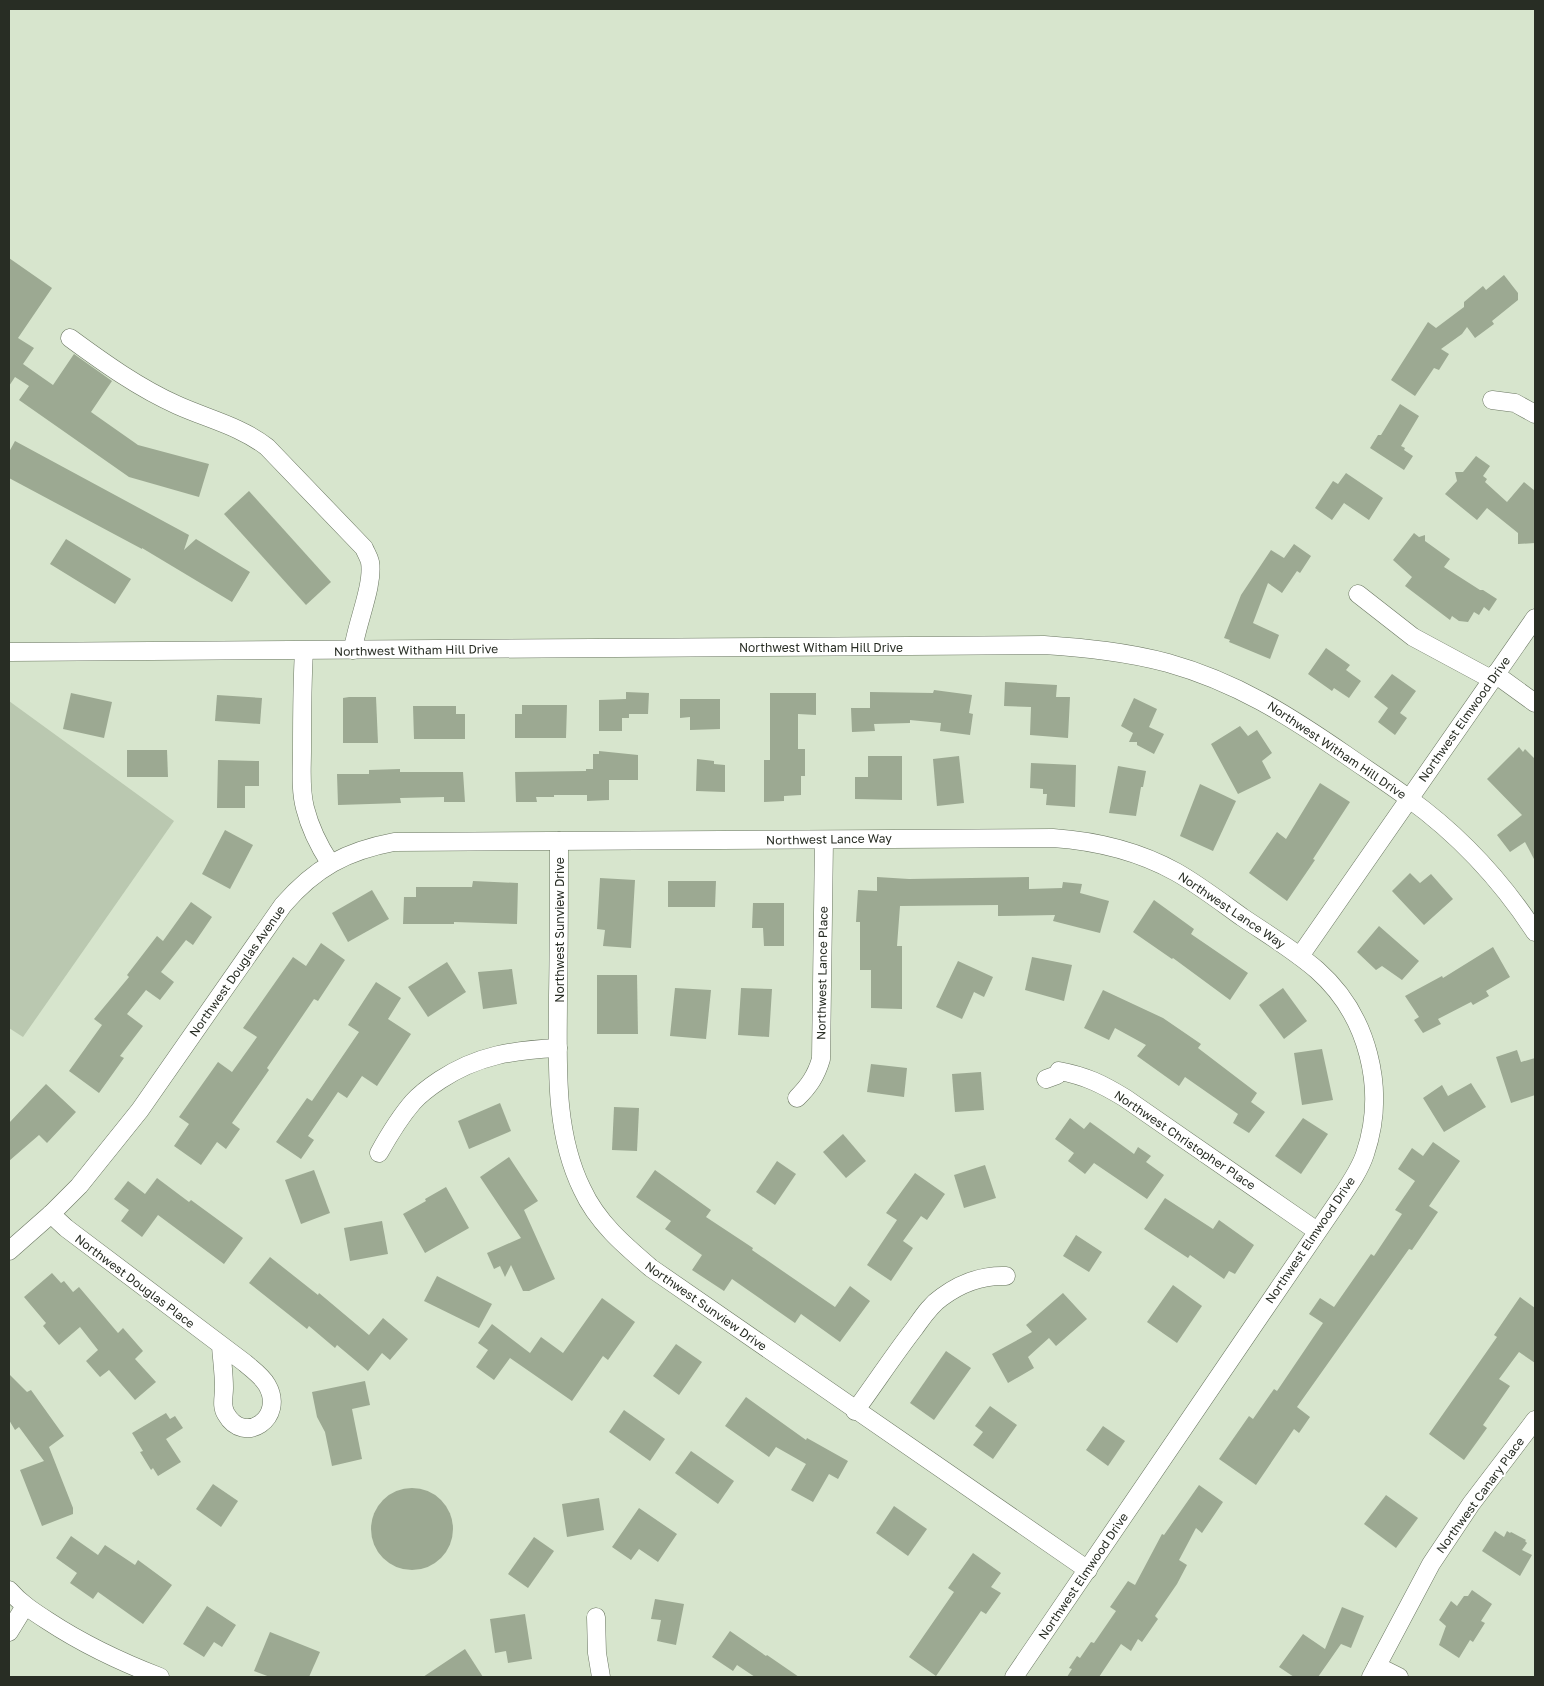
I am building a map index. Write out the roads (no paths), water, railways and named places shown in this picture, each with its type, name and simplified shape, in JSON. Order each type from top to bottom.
[{"type":"street","points":[[70,338],[136,384],[177,405],[241,430],[255,438],[267,447],[364,548],[370,560],[371,569],[366,596],[355,633],[353,650]]},
{"type":"street","points":[[1492,400],[1514,402],[1535,414]]},
{"type":"street","points":[[1358,594],[1413,637],[1493,677],[1535,703]]},
{"type":"street","name":"Northwest Elmwood Drive","points":[[1014,1677],[1337,1204],[1365,1154],[1372,1125],[1374,1099],[1366,1043],[1359,1025],[1346,1003],[1332,985],[1300,956],[1535,618]]},
{"type":"street","name":"Northwest Witham Hill Drive","points":[[9,652],[1044,645],[1135,655],[1220,681],[1259,700],[1299,723],[1409,798],[1456,837],[1479,860],[1504,889],[1535,932]]},
{"type":"street","points":[[304,651],[301,705],[303,797],[310,824],[320,848],[330,863]]},
{"type":"street","name":"Northwest Lance Way","points":[[330,863],[353,853],[394,842],[1053,838],[1080,840],[1120,849],[1154,861],[1178,873],[1300,956]]},
{"type":"street","name":"Northwest Lance Place","points":[[797,1098],[812,1082],[818,1071],[821,1059],[824,840]]},
{"type":"street","name":"Northwest Sunview Drive","points":[[559,841],[558,1048],[561,1118],[569,1154],[581,1189],[597,1214],[619,1240],[651,1268],[1088,1570]]},
{"type":"street","name":"Northwest Douglas Avenue","points":[[9,1251],[79,1186],[140,1110],[283,905],[303,884],[330,863]]},
{"type":"street","points":[[378,1153],[391,1131],[414,1100],[429,1087],[455,1070],[476,1061],[510,1052],[558,1048]]},
{"type":"street","name":"Northwest Christopher Place","points":[[1046,1078],[1056,1075],[1059,1071],[1100,1082],[1317,1231]]},
{"type":"street","name":"Northwest Douglas Place","points":[[51,1214],[66,1228],[221,1346]]},
{"type":"street","points":[[856,1411],[902,1344],[940,1298],[960,1285],[982,1277],[1006,1276]]},
{"type":"street","name":"Northwest Canary Place","points":[[1374,1671],[1431,1564],[1471,1504],[1535,1422]]},
{"type":"street","points":[[9,1590],[25,1606],[62,1630],[127,1664],[160,1677]]},
{"type":"street","points":[[9,1632],[25,1606]]},
{"type":"street","points":[[596,1617],[597,1653],[601,1677]]},
{"type":"street","points":[[1374,1671],[1399,1677]]}]
